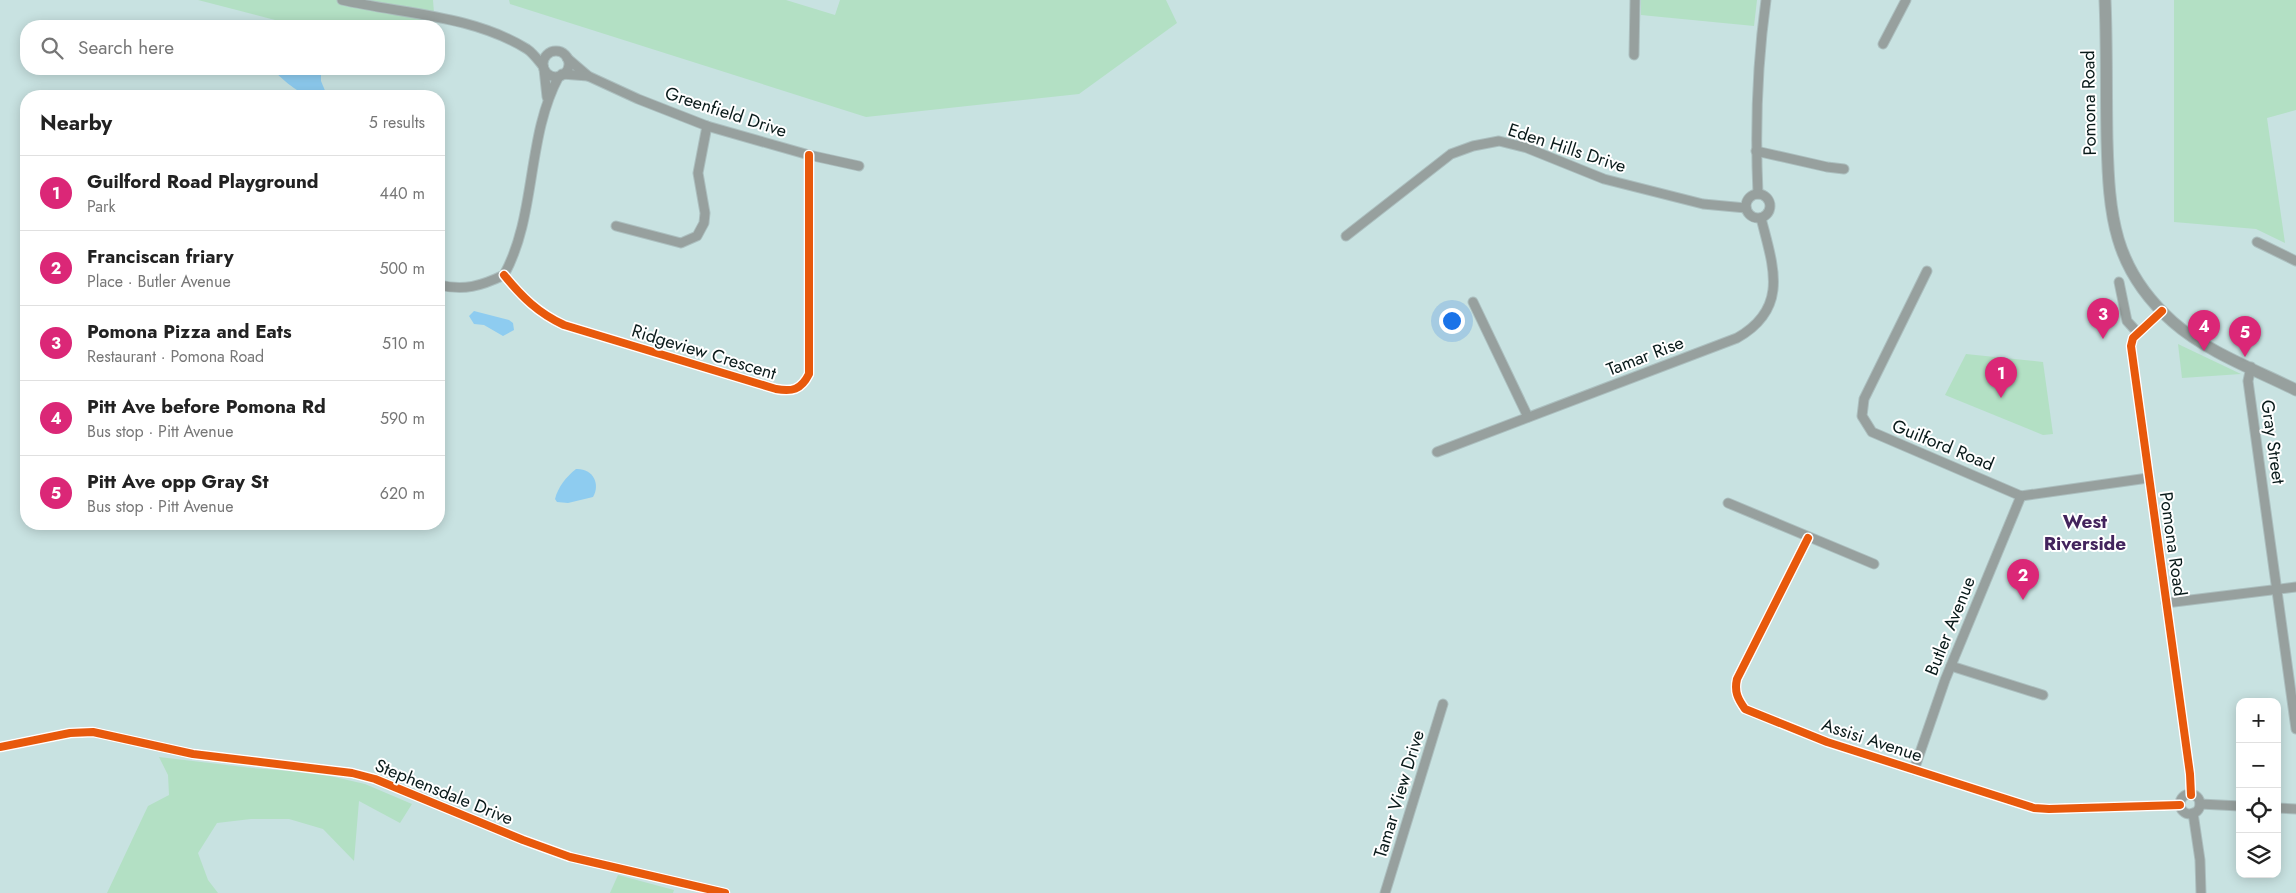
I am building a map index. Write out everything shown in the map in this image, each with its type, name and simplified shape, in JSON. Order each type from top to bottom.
[{"type":"street","points":[[342,0],[453,21],[496,34],[529,50],[560,52],[567,58],[568,65],[548,97],[528,188],[520,242],[504,275],[475,288],[460,289],[445,286]]},
{"type":"street","points":[[1634,55],[1635,0]]},
{"type":"street","points":[[1758,194],[1756,151],[1758,77],[1766,0]]},
{"type":"street","points":[[1883,44],[1906,0]]},
{"type":"street","name":"Pomona Road","points":[[2105,0],[2110,206],[2118,241],[2130,268],[2144,292],[2174,323],[2199,341],[2296,390]]},
{"type":"street","points":[[529,50],[549,74],[561,75]]},
{"type":"street","points":[[548,97],[544,68],[547,55],[554,51]]},
{"type":"street","name":"Greenfield Drive","points":[[567,58],[588,76],[638,99],[707,126],[809,155],[859,166]]},
{"type":"street","name":"Greenfield Drive","points":[[561,75],[588,76]]},
{"type":"street","points":[[616,226],[681,243],[697,236],[704,223],[705,213],[698,173],[707,126]]},
{"type":"street","name":"Eden Hills Drive","points":[[1346,236],[1451,154],[1472,146],[1498,141],[1527,148],[1604,179],[1703,204],[1746,208]]},
{"type":"street","points":[[1756,151],[1844,169]]},
{"type":"street","name":"Ridgeview Crescent","points":[[504,275],[524,300],[538,312],[564,325],[776,390],[788,392],[796,390],[804,383],[809,374],[809,155]]},
{"type":"street","points":[[1758,194],[1765,197],[1769,203],[1769,210],[1761,218],[1749,215],[1746,208],[1749,198],[1758,194]]},
{"type":"street","name":"Tamar Rise","points":[[1437,452],[1737,338],[1750,330],[1768,308],[1772,300],[1775,284],[1772,259],[1761,218]]},
{"type":"street","points":[[2257,242],[2296,261]]},
{"type":"street","name":"Guilford Road","points":[[1927,272],[1864,399],[1862,416],[1872,432],[1884,439],[2021,496]]},
{"type":"street","points":[[2118,282],[2127,321],[2138,333],[2162,311]]},
{"type":"street","points":[[1473,302],[1528,418]]},
{"type":"street","name":"Pomona Road","points":[[2138,333],[2131,342],[2131,346],[2190,774],[2191,795]]},
{"type":"street","name":"Gray Street","points":[[2251,367],[2248,381],[2276,588],[2294,700],[2296,730]]},
{"type":"street","points":[[2021,496],[2148,478]]},
{"type":"street","name":"Butler Avenue","points":[[1914,770],[1951,666],[2021,496]]},
{"type":"street","points":[[1728,503],[1874,564]]},
{"type":"street","name":"Assisi Avenue","points":[[1808,538],[1737,679],[1735,689],[1745,709],[1827,742],[2034,808],[2180,805]]},
{"type":"street","points":[[2166,603],[2296,587]]},
{"type":"street","points":[[1951,666],[2043,695]]},
{"type":"street","name":"Tamar View Drive","points":[[1385,893],[1443,704]]},
{"type":"street","name":"Stephensdale Drive","points":[[0,747],[70,733],[93,732],[193,754],[330,768],[375,779],[524,840],[570,856],[725,893]]},
{"type":"street","points":[[2191,795],[2198,798],[2200,804],[2198,810],[2193,813],[2184,812],[2180,805],[2184,796],[2191,795]]},
{"type":"street","points":[[2200,804],[2236,806]]},
{"type":"street","points":[[2281,808],[2296,809]]},
{"type":"street","points":[[2193,813],[2200,860],[2201,893]]},
{"type":"green space","points":[[198,0],[433,0],[435,20],[275,20]]},
{"type":"green space","points":[[509,0],[786,0],[835,15],[840,0],[1166,0],[1177,23],[1079,94],[866,117],[510,4]]},
{"type":"green space","points":[[1641,0],[1757,0],[1754,26],[1641,15]]},
{"type":"green space","points":[[2174,0],[2296,0],[2296,110],[2267,118],[2285,243],[2256,229],[2174,222]]},
{"type":"green space","points":[[2178,344],[2241,374],[2182,378]]},
{"type":"green space","points":[[1966,354],[2043,362],[2053,434],[2043,435],[1945,395]]},
{"type":"green space","points":[[159,757],[252,768],[317,773],[365,784],[412,804],[400,823],[359,801],[354,861],[323,829],[289,819],[251,819],[217,823],[198,853],[208,880],[218,893],[107,893],[148,806],[169,795],[168,775]]},
{"type":"green space","points":[[618,875],[674,890],[673,893],[610,893]]},
{"type":"water","points":[[278,75],[321,75],[325,90],[298,90]]},
{"type":"water","points":[[474,311],[509,320],[513,323],[514,330],[503,336],[484,325],[474,324],[469,316]]},
{"type":"water","points":[[576,469],[587,471],[594,477],[596,487],[593,497],[568,503],[557,502],[555,499],[560,486]]},
{"type":"cycle path","points":[[504,275],[531,304],[564,325],[776,389],[796,389],[803,384],[809,374],[809,155]]},
{"type":"cycle path","points":[[2162,311],[2133,338],[2131,346],[2190,774],[2191,795]]},
{"type":"cycle path","points":[[1808,538],[1737,679],[1737,695],[1745,709],[1827,742],[2034,808],[2180,805]]},
{"type":"cycle path","points":[[0,747],[70,733],[93,732],[193,754],[352,773],[375,779],[523,840],[570,857],[725,893]]},
{"type":"place","name":"Pomona Pizza and Eats","points":[[2103,339]]},
{"type":"place","name":"Pitt Ave before Pomona Rd","points":[[2204,351]]},
{"type":"place","name":"Pitt Ave opp Gray St","points":[[2245,357]]},
{"type":"place","name":"Guilford Road Playground","points":[[2001,398]]},
{"type":"place","name":"Franciscan friary","points":[[2023,600]]},
{"type":"district","name":"West Riverside","points":[[2085,532]]}]
